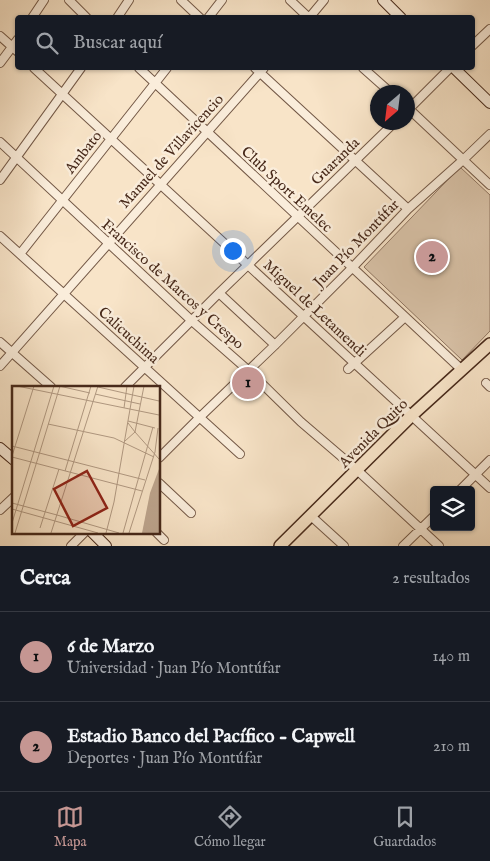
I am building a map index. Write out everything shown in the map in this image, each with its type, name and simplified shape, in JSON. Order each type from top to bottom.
[{"type":"main road","name":"Avenida Quito","points":[[280,546],[410,416],[490,344]]},
{"type":"street","points":[[34,15],[44,0]]},
{"type":"street","points":[[69,0],[84,15]]},
{"type":"street","points":[[119,15],[129,0]]},
{"type":"street","points":[[181,0],[197,15]]},
{"type":"street","points":[[210,15],[222,0]]},
{"type":"street","points":[[290,0],[307,15]]},
{"type":"street","points":[[311,15],[324,0]]},
{"type":"street","points":[[383,0],[399,15]]},
{"type":"street","points":[[475,43],[490,29]]},
{"type":"street","points":[[0,36],[15,50],[0,63]]},
{"type":"street","name":"Miguel de Letamendi","points":[[36,70],[304,316],[351,366],[490,488]]},
{"type":"street","points":[[0,180],[80,70]]},
{"type":"street","name":"Club Sport Emelec","points":[[140,70],[462,370]]},
{"type":"street","name":"Ambato","points":[[20,254],[165,70]]},
{"type":"street","name":"Manuel de Villavicencio","points":[[0,366],[207,132],[259,70]]},
{"type":"street","points":[[261,70],[408,209]]},
{"type":"street","points":[[365,70],[382,85]]},
{"type":"street","points":[[415,102],[450,70]]},
{"type":"street","points":[[454,70],[490,103]]},
{"type":"street","points":[[415,115],[490,184]]},
{"type":"street","name":"Guaranda","points":[[126,386],[387,130]]},
{"type":"street","name":"Juan Pío Montúfar","points":[[160,457],[352,268],[408,209],[464,160],[490,134]]},
{"type":"street","name":"Francisco de Marcos y Crespo","points":[[0,142],[249,371],[296,418],[357,470],[439,546]]},
{"type":"street","name":"Calicuchima","points":[[0,236],[240,454]]},
{"type":"street","points":[[219,293],[275,345]]},
{"type":"street","points":[[351,366],[404,317]]},
{"type":"street","points":[[0,342],[50,386]]},
{"type":"street","points":[[0,448],[12,458]]},
{"type":"street","points":[[464,486],[490,460]]},
{"type":"street","points":[[160,484],[191,513]]},
{"type":"street","points":[[0,510],[12,499]]},
{"type":"street","points":[[311,516],[344,546]]},
{"type":"street","points":[[403,546],[430,520]]},
{"type":"street","points":[[70,546],[83,534]]},
{"type":"street","points":[[94,534],[106,546]]},
{"type":"street","points":[[158,534],[164,540]]},
{"type":"shaded area","points":[[460,167],[490,195],[490,331],[462,360],[364,267]]},
{"type":"place","name":"Estadio Banco del Pacífico - Capwell","points":[[432,257]]},
{"type":"place","name":"6 de Marzo","points":[[248,383]]}]
